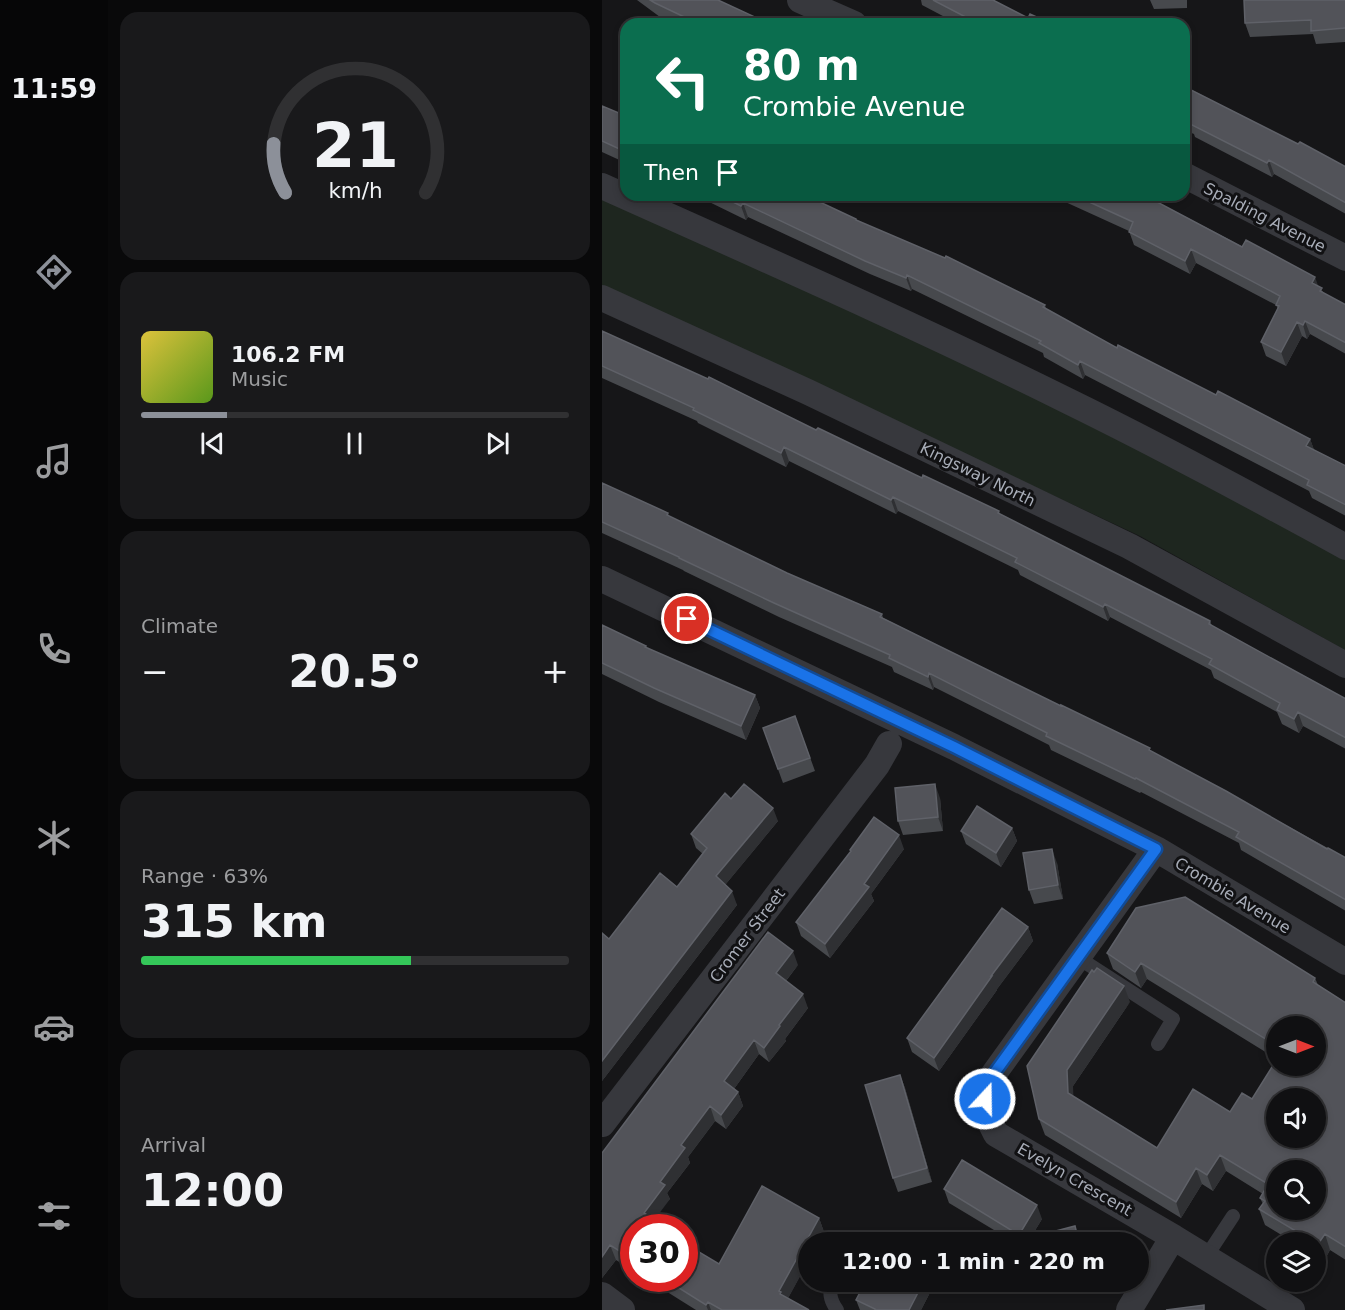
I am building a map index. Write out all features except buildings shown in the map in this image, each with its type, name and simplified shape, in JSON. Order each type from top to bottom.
[{"type":"street","points":[[800,0],[840,18]]},
{"type":"street","name":"Spalding Avenue","points":[[1190,178],[1346,258]]},
{"type":"street","points":[[602,186],[620,194]]},
{"type":"street","points":[[635,201],[849,297],[1068,401],[1346,547]]},
{"type":"street","name":"Kingsway North","points":[[602,298],[817,396],[1128,546],[1346,665]]},
{"type":"street","name":"Crombie Avenue","points":[[602,579],[954,747],[1156,849],[1346,962]]},
{"type":"street","name":"Cromer Street","points":[[602,1124],[877,765],[889,744]]},
{"type":"street","name":"Evelyn Crescent","points":[[1156,849],[985,1086],[984,1112],[996,1134],[1173,1237],[1292,1310]]},
{"type":"street","points":[[1128,1310],[1173,1237]]},
{"type":"lane","points":[[1078,957],[1173,1019],[1158,1044]]},
{"type":"lane","points":[[1206,1257],[1232,1216]]},
{"type":"lane","points":[[830,1292],[831,1301],[837,1310]]},
{"type":"shaded area","points":[[602,196],[1061,407],[1345,557],[1345,650],[1140,536],[602,285]]},
{"type":"route","points":[[687,619],[954,747],[1156,849],[985,1086],[985,1099]]}]
